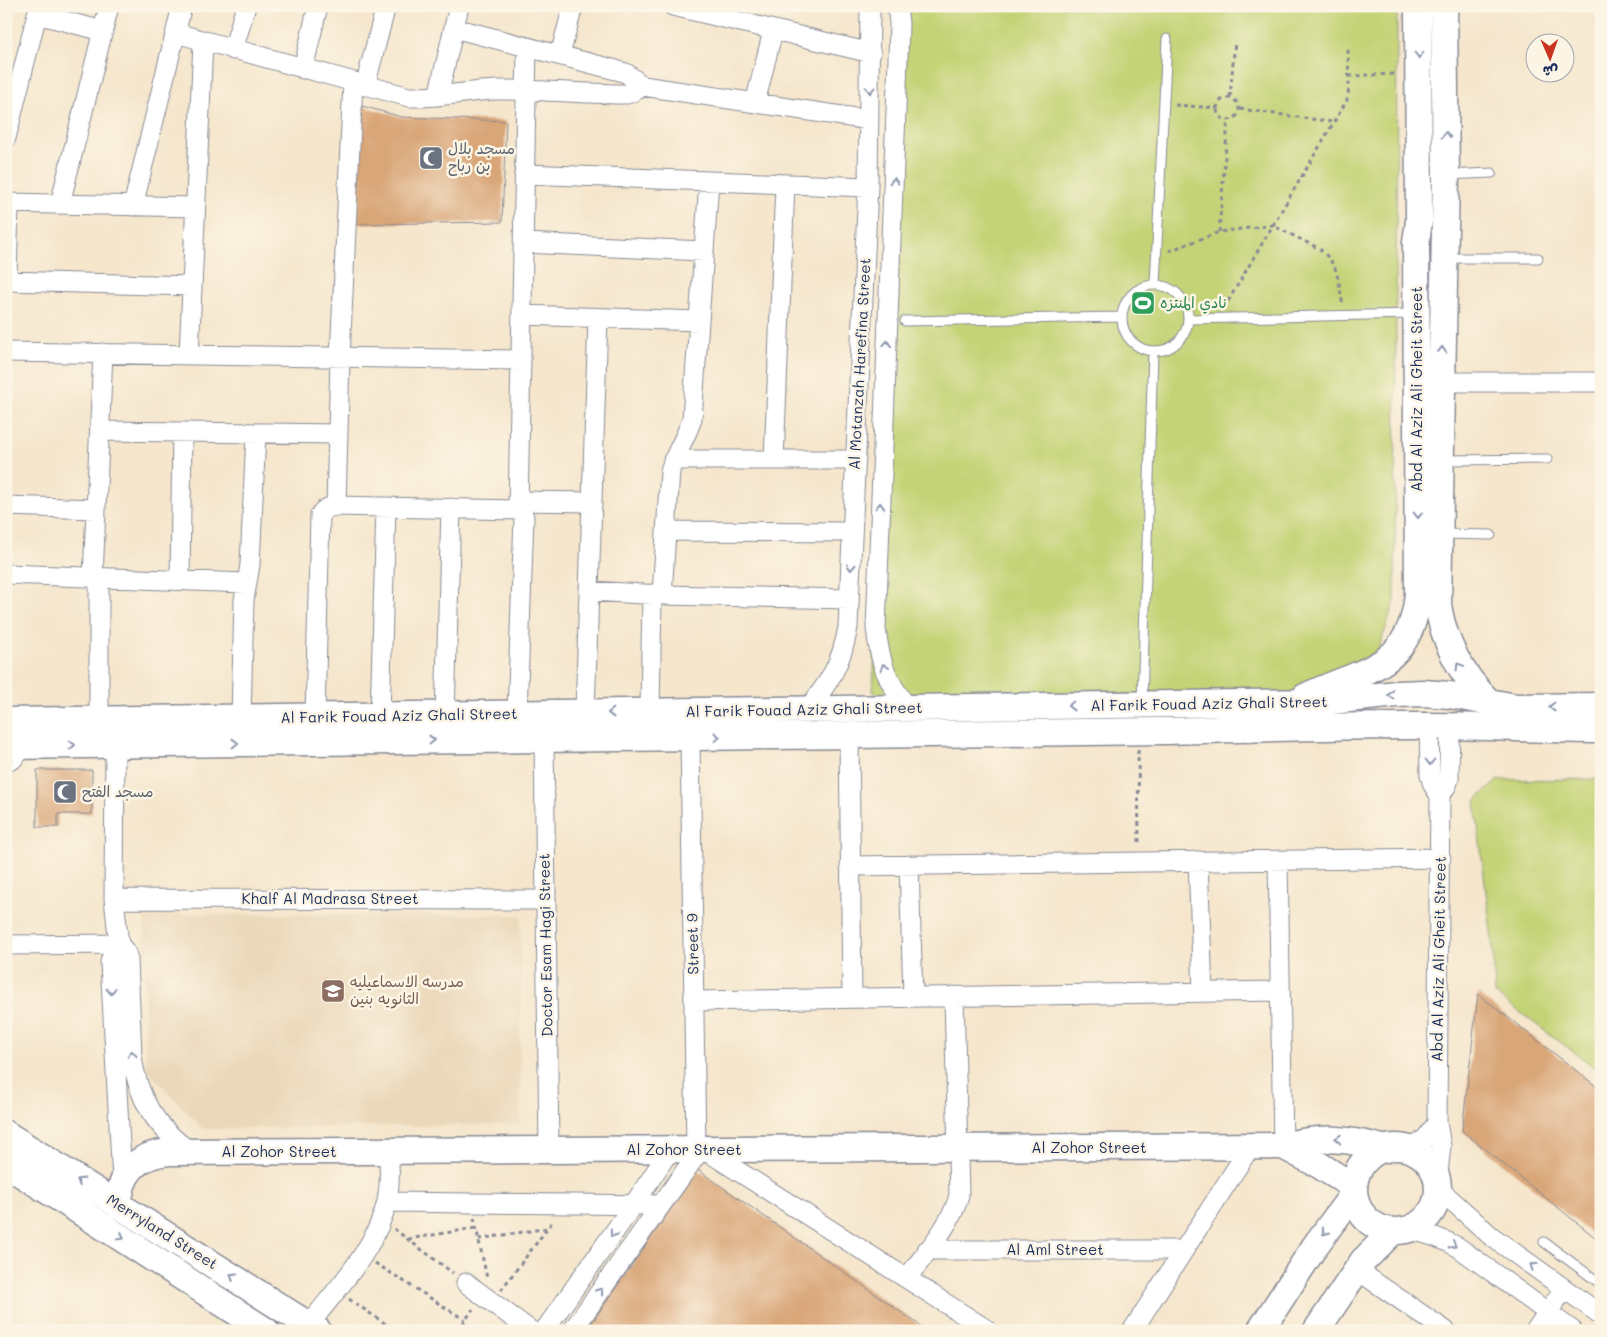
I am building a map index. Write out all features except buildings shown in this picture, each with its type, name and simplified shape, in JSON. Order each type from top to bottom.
[{"type":"street","points":[[60,204],[109,6]]},
{"type":"street","points":[[133,206],[182,6]]},
{"type":"street","points":[[234,50],[246,6]]},
{"type":"street","points":[[303,69],[318,6]]},
{"type":"street","points":[[336,506],[340,357],[359,84],[386,6]]},
{"type":"street","points":[[438,96],[459,6]]},
{"type":"street","points":[[560,56],[574,6]]},
{"type":"street","name":"Al Motanzah Harefina Street","points":[[807,710],[826,686],[841,658],[848,628],[868,187],[871,53],[870,6]]},
{"type":"street","name":"Al Motanzah Harefina Street","points":[[897,6],[899,32],[898,79],[876,610],[878,646],[882,663],[888,679],[909,708]]},
{"type":"street","name":"Abd Al Aziz Ali Gheit Street","points":[[1295,702],[1325,687],[1374,669],[1389,658],[1402,645],[1411,630],[1416,612],[1429,429],[1416,314],[1416,242],[1420,221],[1418,6]]},
{"type":"street","name":"Abd Al Aziz Ali Gheit Street","points":[[1444,6],[1446,175],[1441,382],[1429,429],[1440,460],[1438,605],[1445,636],[1458,666],[1478,692],[1490,702]]},
{"type":"street","points":[[675,7],[871,53]]},
{"type":"street","points":[[6,138],[38,10],[103,31]]},
{"type":"street","points":[[454,28],[626,73],[643,86],[869,120]]},
{"type":"street","points":[[755,103],[772,31]]},
{"type":"street","points":[[176,33],[409,98],[465,92],[526,90],[627,94],[643,86]]},
{"type":"street","points":[[189,355],[203,42]]},
{"type":"street","points":[[517,714],[524,517],[524,513],[518,505],[527,47]]},
{"type":"street","points":[[524,174],[868,187]]},
{"type":"street","points":[[650,712],[657,594],[666,531],[669,483],[673,460],[684,441],[692,419],[708,181]]},
{"type":"street","points":[[774,460],[785,184]]},
{"type":"street","points":[[192,286],[7,281],[8,203],[195,207]]},
{"type":"street","points":[[1416,242],[1443,250]]},
{"type":"street","points":[[523,243],[704,251]]},
{"type":"street","points":[[522,315],[699,321]]},
{"type":"street","points":[[585,713],[598,318]]},
{"type":"street","points":[[6,352],[521,360]]},
{"type":"street","points":[[99,720],[96,509],[103,353]]},
{"type":"street","points":[[1441,382],[1601,382]]},
{"type":"street","points":[[100,431],[337,434]]},
{"type":"street","points":[[180,580],[182,432]]},
{"type":"street","points":[[242,718],[244,600],[250,565],[256,433]]},
{"type":"street","points":[[673,460],[774,460],[855,469],[881,478]]},
{"type":"street","points":[[315,717],[320,515],[323,510],[336,506],[450,508],[592,502]]},
{"type":"street","points":[[6,506],[96,509]]},
{"type":"street","points":[[386,507],[392,724]]},
{"type":"street","points":[[445,715],[450,508]]},
{"type":"street","points":[[666,531],[852,532]]},
{"type":"street","points":[[6,574],[246,583]]},
{"type":"street","points":[[589,591],[849,599]]},
{"type":"street","name":"Al Farik Fouad Aziz Ghali Street","points":[[9,739],[99,720],[315,717],[544,739],[1149,732],[1344,713],[1397,694],[1450,695],[1530,707],[1601,706]]},
{"type":"street","name":"Al Farik Fouad Aziz Ghali Street","points":[[9,739],[115,744],[392,724],[445,715],[1295,702],[1344,713],[1440,726],[1601,730]]},
{"type":"street","points":[[1149,732],[1151,705]]},
{"type":"street","points":[[1034,706],[1035,733]]},
{"type":"street","name":"Abd Al Aziz Ali Gheit Street","points":[[1438,1185],[1441,1158],[1438,1123],[1440,796],[1433,785],[1430,775],[1440,726]]},
{"type":"street","points":[[849,735],[852,998]]},
{"type":"street","name":"Street 9","points":[[690,737],[694,1001],[700,1150]]},
{"type":"street","name":"Doctor Esam Hagi Street","points":[[544,739],[549,1151]]},
{"type":"street","points":[[115,744],[114,899],[119,944],[128,959],[132,1057],[137,1085],[162,1142]]},
{"type":"street","points":[[850,866],[1440,858]]},
{"type":"street","points":[[1278,860],[1283,1146]]},
{"type":"street","points":[[1198,861],[1203,992]]},
{"type":"street","points":[[909,865],[912,997]]},
{"type":"street","name":"Khalf Al Madrasa Street","points":[[114,899],[545,900]]},
{"type":"street","points":[[6,945],[119,944]]},
{"type":"street","points":[[119,944],[114,950],[110,962],[121,1194]]},
{"type":"street","points":[[694,1001],[1280,991]]},
{"type":"street","points":[[907,1278],[948,1220],[957,1204],[959,1186],[954,996]]},
{"type":"street","points":[[116,1084],[137,1085]]},
{"type":"street","points":[[1438,1123],[1426,1138],[1398,1149],[1378,1152],[1364,1163],[1356,1178],[1354,1190],[1357,1204],[1363,1214],[1371,1223],[1382,1228],[1424,1233],[1458,1247],[1573,1331]]},
{"type":"street","name":"Merryland Street","points":[[6,1134],[121,1194],[314,1328]]},
{"type":"street","name":"Al Zohor Street","points":[[121,1194],[131,1168],[162,1142],[191,1152],[1283,1146],[1303,1141],[1324,1139],[1344,1139],[1398,1149]]},
{"type":"street","points":[[1132,1331],[1250,1146]]},
{"type":"street","name":"Al Zohor Street","points":[[1283,1146],[1318,1165],[1354,1190]]},
{"type":"street","points":[[1316,1331],[1357,1270],[1377,1246],[1400,1230],[1418,1225],[1433,1209],[1437,1199],[1438,1185],[1434,1172],[1428,1162],[1420,1155],[1398,1149]]},
{"type":"street","points":[[544,1331],[670,1150]]},
{"type":"street","points":[[572,1331],[700,1150],[989,1331]]},
{"type":"street","points":[[314,1328],[336,1290],[374,1236],[384,1211],[389,1185],[388,1152]]},
{"type":"street","name":"Merryland Street","points":[[6,1164],[258,1329]]},
{"type":"street","points":[[1438,1185],[1454,1204],[1490,1236],[1601,1315]]},
{"type":"street","points":[[1260,1331],[1354,1190]]},
{"type":"street","points":[[384,1211],[471,1203],[661,1205]]},
{"type":"street","name":"Al Aml Street","points":[[927,1250],[1184,1250]]},
{"type":"street","points":[[1357,1270],[1446,1331]]},
{"type":"street","points":[[466,1283],[531,1331]]},
{"type":"street","points":[[1535,1331],[1564,1288]]},
{"type":"street","points":[[258,1329],[277,1304]]},
{"type":"lane","points":[[1155,285],[1167,39]]},
{"type":"lane","points":[[1446,175],[1492,173]]},
{"type":"lane","points":[[1443,250],[1538,258]]},
{"type":"lane","points":[[1155,285],[1175,292],[1182,299],[1187,308],[1188,319],[1181,339],[1173,346],[1164,350],[1152,351],[1134,344],[1127,336],[1123,327],[1122,317],[1123,309],[1132,295],[1147,286],[1155,285]]},
{"type":"lane","points":[[1188,319],[1416,314]]},
{"type":"lane","points":[[905,321],[1122,317]]},
{"type":"lane","points":[[1151,705],[1152,351]]},
{"type":"lane","points":[[1440,460],[1548,459]]},
{"type":"lane","points":[[1439,534],[1491,535]]},
{"type":"lane","points":[[1544,1242],[1601,1284]]},
{"type":"path","points":[[1230,97],[1235,41]]},
{"type":"path","points":[[1218,318],[1347,100],[1349,88],[1348,47]]},
{"type":"path","points":[[1349,76],[1394,74]]},
{"type":"path","points":[[1230,97],[1237,101],[1240,109],[1236,117],[1228,120],[1220,116],[1217,108],[1220,100],[1230,97]]},
{"type":"path","points":[[1164,104],[1217,108]]},
{"type":"path","points":[[1240,109],[1333,122]]},
{"type":"path","points":[[1220,232],[1228,120]]},
{"type":"path","points":[[1156,256],[1220,232],[1272,225],[1312,244],[1329,258],[1338,278],[1345,316]]},
{"type":"path","points":[[1140,862],[1149,732]]},
{"type":"path","points":[[471,1203],[479,1239],[487,1299]]},
{"type":"path","points":[[458,1331],[465,1320],[487,1299],[548,1228],[566,1204]]},
{"type":"path","points":[[384,1211],[408,1239],[466,1283]]},
{"type":"path","points":[[408,1239],[476,1228]]},
{"type":"path","points":[[479,1239],[548,1228]]},
{"type":"path","points":[[362,1255],[465,1320]]},
{"type":"path","points":[[336,1290],[396,1331]]},
{"type":"shaded area","name":"مدرسه الاسماعيليه الثانويه بنين","points":[[144,914],[521,915],[520,1124],[203,1129],[146,1068]]},
{"type":"green space","name":"نادي المنتزه","points":[[904,6],[1397,6],[1395,601],[1378,651],[1292,693],[885,698],[873,692]]},
{"type":"green space","points":[[1601,779],[1601,1072],[1495,994],[1493,949],[1475,801],[1498,780]]},
{"type":"place","name":"مسجد بلال بن رباح","points":[[431,158]]},
{"type":"place","name":"نادي المنتزه","points":[[1143,303]]},
{"type":"place","name":"مسجد الفتح","points":[[65,792]]},
{"type":"place","name":"مدرسه الاسماعيليه الثانويه بنين","points":[[333,991]]}]
